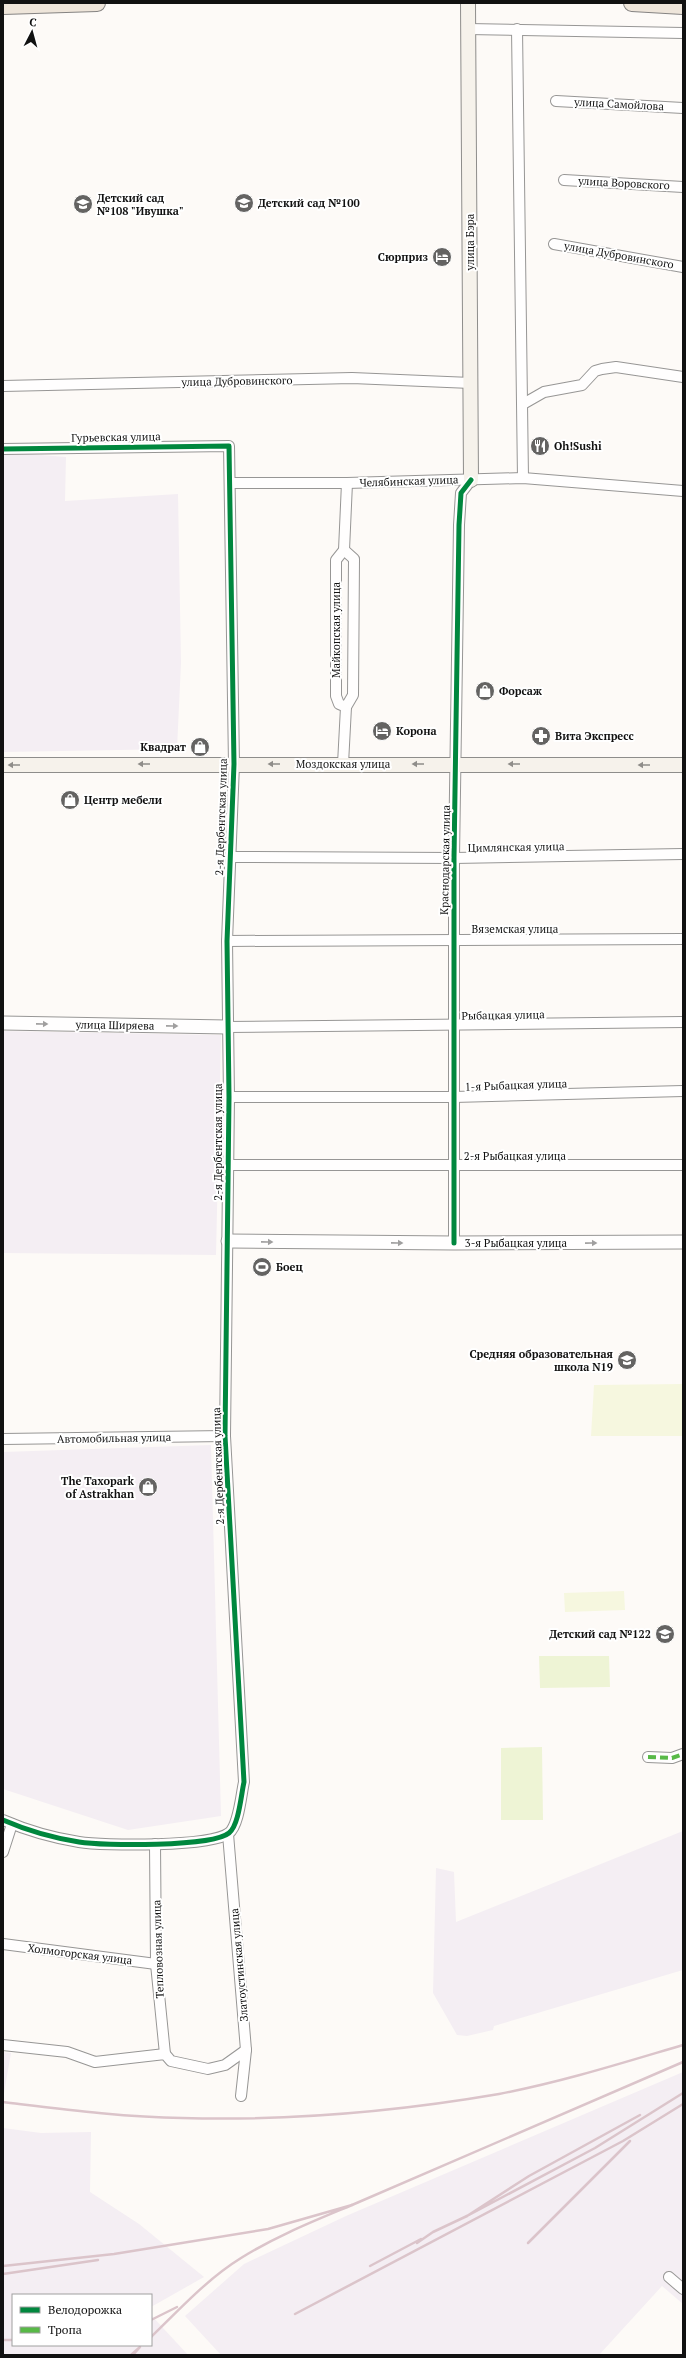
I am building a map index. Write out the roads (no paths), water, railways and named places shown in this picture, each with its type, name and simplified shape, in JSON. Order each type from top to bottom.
[{"type":"main road","points":[[3,6],[97,3]]},
{"type":"main road","name":"улица Бэра","points":[[468,3],[471,480]]},
{"type":"main road","points":[[632,3],[683,6]]},
{"type":"main road","name":"Моздокская улица","points":[[3,765],[683,765]]},
{"type":"street","points":[[468,29],[683,33]]},
{"type":"street","points":[[517,29],[523,478]]},
{"type":"street","name":"улица Самойлова","points":[[556,101],[683,108]]},
{"type":"street","name":"улица Воровского","points":[[564,180],[683,187]]},
{"type":"street","name":"улица Дубровинского","points":[[554,244],[683,266]]},
{"type":"street","points":[[523,404],[544,392],[582,384],[595,371],[602,369],[616,367],[683,377]]},
{"type":"street","name":"улица Дубровинского","points":[[3,386],[352,378],[471,383]]},
{"type":"street","name":"Гурьевская улица","points":[[3,449],[229,446]]},
{"type":"street","name":"2-я Дербентская улица","points":[[228,1834],[235,1827],[244,1782],[225,1436],[229,1098],[227,941],[234,764],[231,483],[229,446]]},
{"type":"street","name":"Челябинская улица","points":[[231,483],[347,483],[523,478],[683,491]]},
{"type":"street","name":"Краснодарская улица","points":[[454,1243],[454,858],[457,764],[459,525],[461,493],[471,480]]},
{"type":"street","name":"Майкопская улица","points":[[346,707],[339,704],[336,696],[336,560],[344,550],[347,483]]},
{"type":"street","name":"Майкопская улица","points":[[343,764],[346,707],[353,695],[354,559],[344,550]]},
{"type":"street","name":"Цимлянская улица","points":[[230,857],[454,858],[683,854]]},
{"type":"street","name":"Вяземская улица","points":[[227,941],[683,939]]},
{"type":"street","name":"Рыбацкая улица","points":[[227,1027],[683,1022]]},
{"type":"street","name":"улица Ширяева","points":[[3,1023],[227,1027]]},
{"type":"street","name":"1-я Рыбацкая улица","points":[[229,1098],[454,1097],[683,1091]]},
{"type":"street","name":"2-я Рыбацкая улица","points":[[228,1164],[454,1166],[683,1165]]},
{"type":"street","name":"3-я Рыбацкая улица","points":[[228,1241],[454,1243],[683,1242]]},
{"type":"street","name":"Автомобильная улица","points":[[3,1439],[225,1436]]},
{"type":"street","points":[[648,1757],[672,1758],[683,1754]]},
{"type":"street","points":[[3,1852],[8,1822],[79,1842],[155,1844],[216,1839],[228,1834]]},
{"type":"street","name":"Златоустинская улица","points":[[228,1834],[246,2050],[242,2096]]},
{"type":"street","name":"Тепловозная улица","points":[[155,1844],[156,1964],[165,2054]]},
{"type":"street","name":"Холмогорская улица","points":[[3,1944],[156,1964]]},
{"type":"street","points":[[3,2045],[67,2052],[95,2062],[165,2054],[171,2061],[208,2069],[225,2065],[246,2050]]},
{"type":"street","points":[[669,2277],[683,2289]]},
{"type":"railway","points":[[3,2102],[92,2112],[160,2117],[222,2119],[341,2114],[420,2106],[499,2094],[569,2078],[683,2045]]},
{"type":"railway","points":[[352,2205],[683,2062]]},
{"type":"railway","points":[[640,2115],[529,2176],[467,2216],[595,2148],[683,2093]]},
{"type":"railway","points":[[295,2314],[623,2141],[683,2104]]},
{"type":"railway","points":[[528,2243],[630,2141]]},
{"type":"railway","points":[[3,2266],[114,2254],[268,2229],[352,2205],[281,2236],[241,2258],[205,2285],[152,2336]]},
{"type":"railway","points":[[417,2243],[433,2232],[467,2216]]},
{"type":"railway","points":[[370,2266],[421,2239]]},
{"type":"railway","points":[[3,2274],[98,2260]]},
{"type":"railway","points":[[152,2320],[177,2307]]},
{"type":"railway","points":[[3,2340],[12,2340]]},
{"type":"railway","points":[[131,2355],[140,2347],[133,2355]]},
{"type":"place","name":"Детский сад №100","points":[[244,203]]},
{"type":"place","name":"Детский сад №108 \"Ивушка\"","points":[[83,204]]},
{"type":"place","name":"Сюрприз","points":[[442,257]]},
{"type":"place","name":"Oh!Sushi","points":[[540,446]]},
{"type":"place","name":"Форсаж","points":[[485,691]]},
{"type":"place","name":"Корона","points":[[382,731]]},
{"type":"place","name":"Вита Экспресс","points":[[541,736]]},
{"type":"place","name":"Квадрат","points":[[200,747]]},
{"type":"place","name":"Центр мебели","points":[[70,800]]},
{"type":"place","name":"Боец","points":[[262,1267]]},
{"type":"place","name":"Средняя образовательная школа N19","points":[[627,1360]]},
{"type":"place","name":"The Taxopark of Astrakhan","points":[[148,1487]]},
{"type":"place","name":"Детский сад №122","points":[[665,1634]]}]
